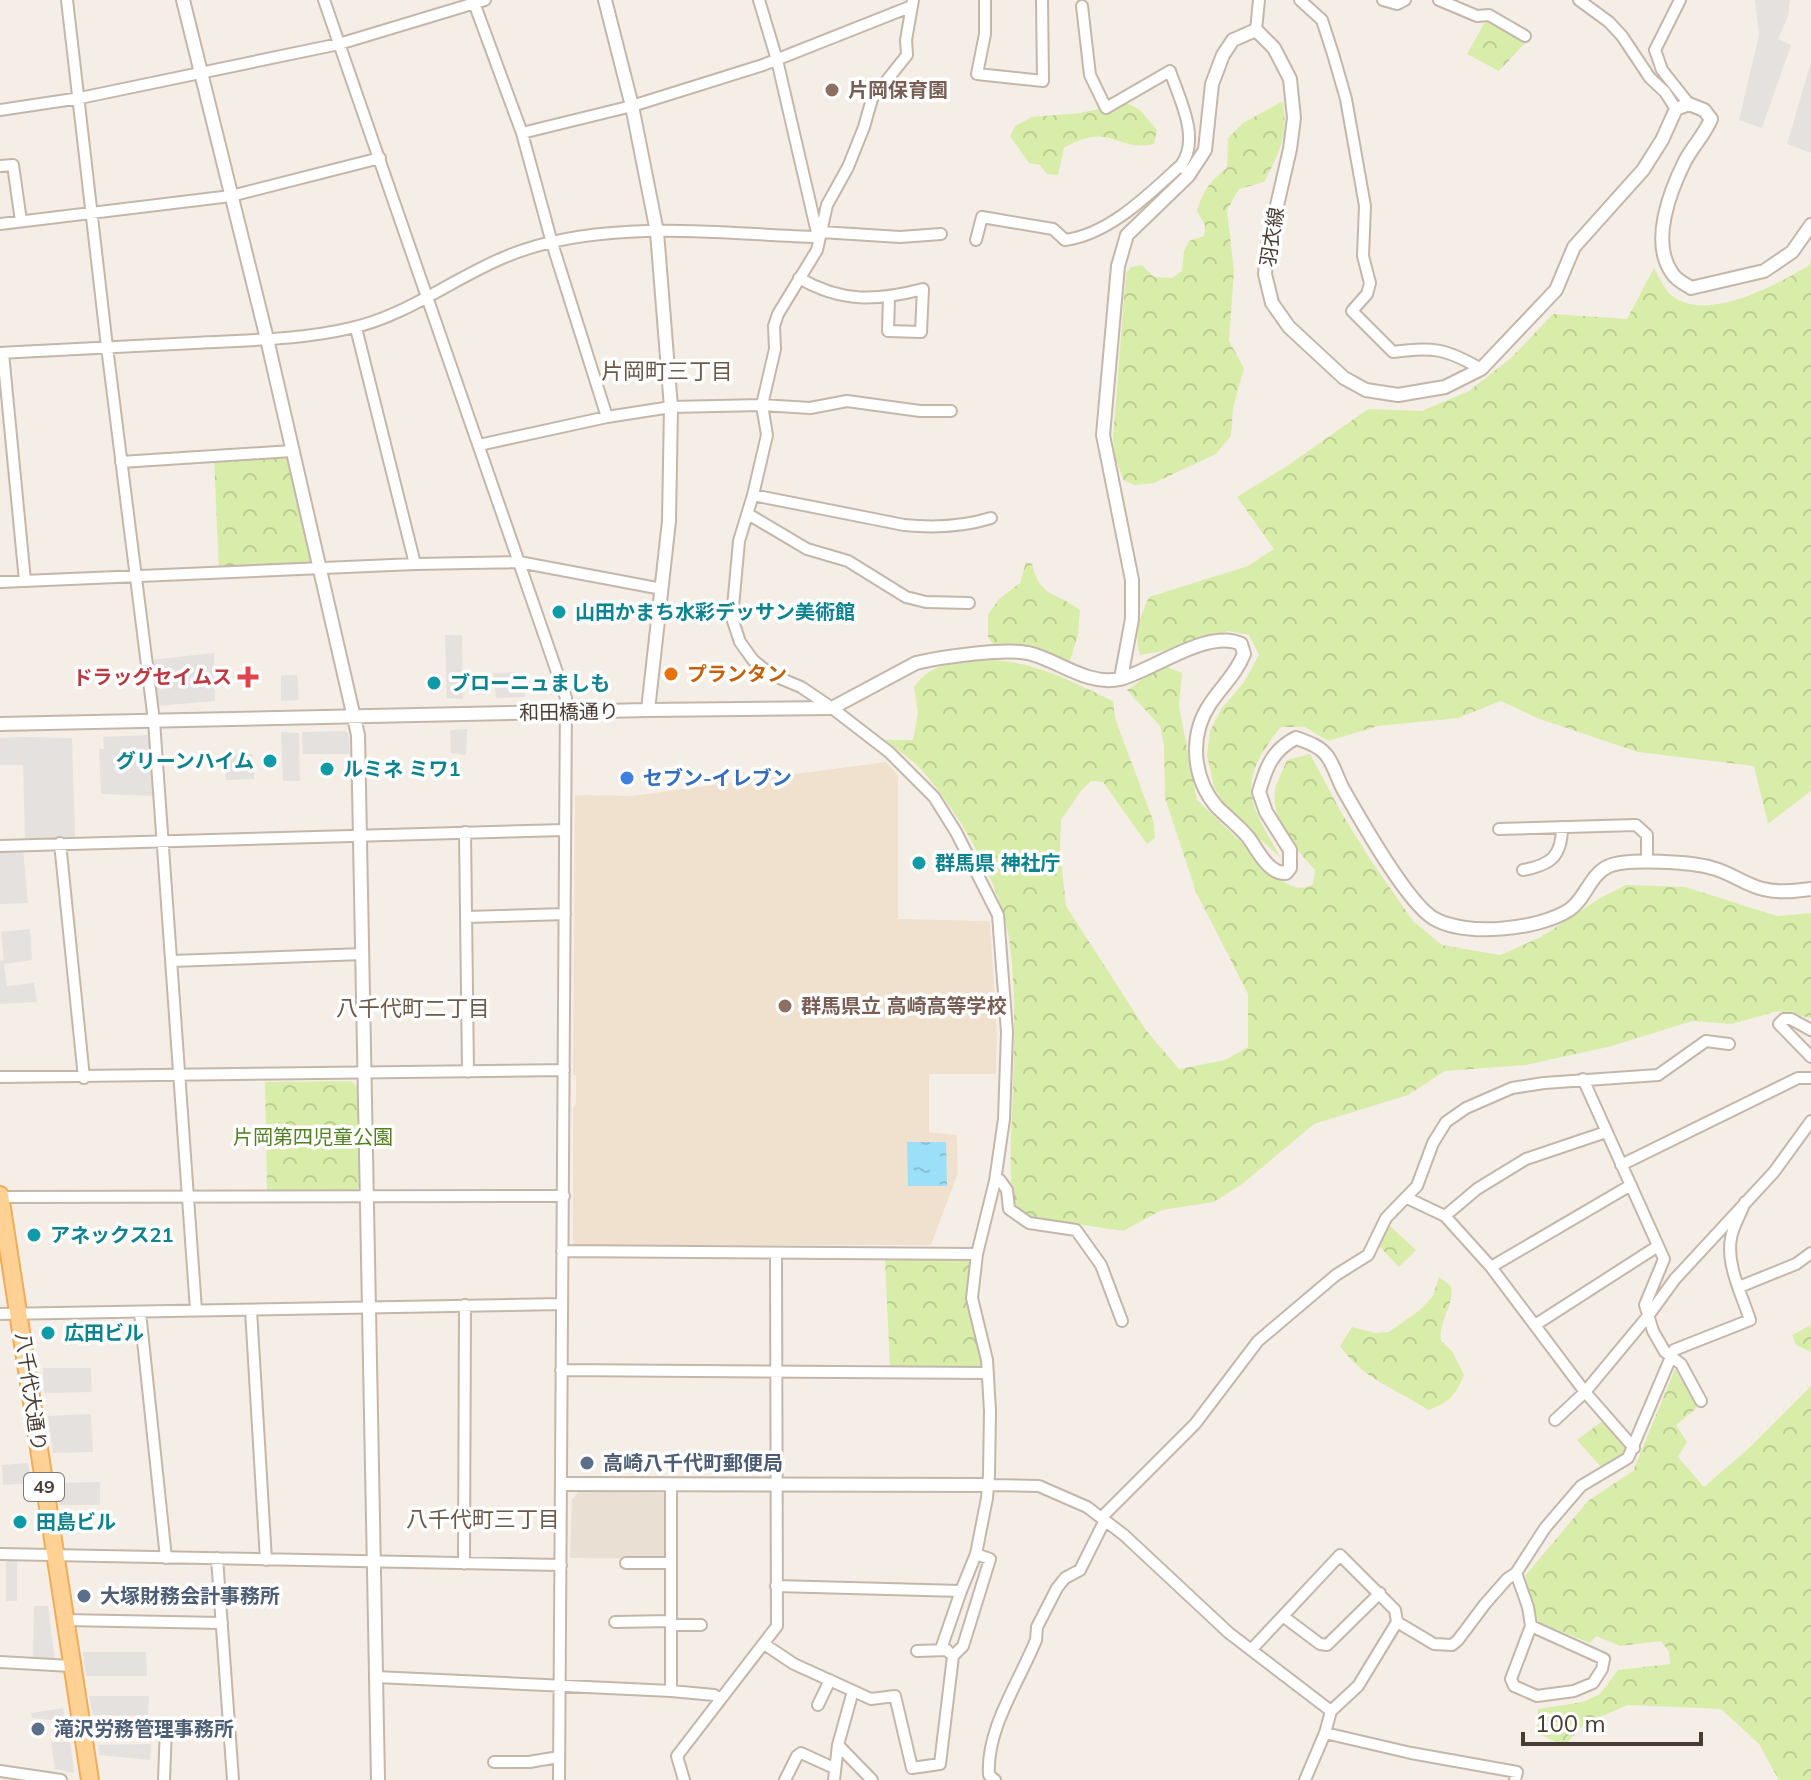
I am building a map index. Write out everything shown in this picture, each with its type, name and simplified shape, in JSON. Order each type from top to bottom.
[{"type":"main road","name":"八千代大通り","points":[[0,1196],[90,1780]]},
{"type":"street","points":[[67,0],[154,721],[196,1310]]},
{"type":"street","points":[[183,0],[267,339],[358,735],[378,1780]]},
{"type":"street","points":[[324,0],[566,698],[559,1780]]},
{"type":"street","points":[[605,0],[632,106],[657,232],[671,407],[669,521],[648,710]]},
{"type":"street","points":[[759,0],[820,234]]},
{"type":"street","points":[[985,0],[985,34],[977,74],[1043,81],[1042,0]]},
{"type":"street","points":[[1121,678],[1132,619],[1132,580],[1103,435],[1118,266],[1127,235],[1205,150],[1212,84],[1223,55],[1233,40],[1256,30],[1259,0]]},
{"type":"street","points":[[1300,0],[1322,20],[1333,54],[1346,99],[1365,206],[1363,256],[1370,283],[1367,294],[1352,311],[1393,352],[1433,348],[1461,357],[1481,369]]},
{"type":"street","points":[[1383,0],[1397,4],[1405,0]]},
{"type":"street","points":[[1439,0],[1477,16],[1489,15],[1525,36]]},
{"type":"street","points":[[1579,0],[1609,22],[1650,78],[1665,92],[1683,107],[1704,110],[1711,119],[1686,160],[1669,200],[1663,255],[1673,276],[1691,288],[1764,271],[1792,252],[1811,225]]},
{"type":"street","points":[[1680,0],[1655,50],[1662,70],[1683,107]]},
{"type":"street","points":[[0,110],[80,98],[339,44],[477,2],[522,133],[552,243],[607,417]]},
{"type":"street","points":[[522,133],[632,106],[777,60],[913,3]]},
{"type":"street","points":[[913,3],[906,40],[907,55],[872,99],[848,167],[827,205],[817,250],[778,314],[774,326],[775,349],[762,405],[767,435],[739,541],[732,618],[740,642],[753,660],[770,674],[801,687],[832,708],[889,752],[934,797],[956,832],[998,915],[1007,1032],[1004,1119],[995,1181],[977,1254],[972,1303],[988,1373],[988,1485],[976,1554],[942,1646],[950,1653]]},
{"type":"street","points":[[976,240],[982,217],[1053,229],[1065,240],[1082,238],[1185,170],[1190,150],[1187,119],[1170,71],[1106,108],[1090,75],[1082,6]]},
{"type":"street","name":"羽衣線","points":[[1256,30],[1274,48],[1290,79],[1294,118],[1267,249],[1265,274],[1272,303],[1289,327],[1344,378],[1366,390],[1398,395],[1445,387],[1481,369],[1556,290],[1574,247],[1643,170],[1683,107]]},
{"type":"street","points":[[0,224],[231,196],[380,158]]},
{"type":"street","points":[[0,166],[13,165],[21,221]]},
{"type":"street","points":[[25,581],[1,353],[267,339],[356,328],[507,256],[572,236],[657,232],[900,237],[941,234]]},
{"type":"street","points":[[799,278],[820,290],[840,295],[889,298],[923,289],[921,332],[888,331],[889,298]]},
{"type":"street","points":[[356,328],[415,564]]},
{"type":"street","points":[[479,445],[607,417],[671,407],[762,405],[810,408],[847,401],[920,411],[951,411]]},
{"type":"street","points":[[121,462],[292,451]]},
{"type":"street","points":[[753,495],[904,525],[970,525],[991,518]]},
{"type":"street","points":[[748,514],[807,549],[848,561],[906,597],[926,602],[969,603]]},
{"type":"street","points":[[0,582],[519,562],[662,589]]},
{"type":"street","points":[[1121,678],[1212,642],[1231,639],[1241,644],[1244,654],[1238,670],[1212,701],[1195,737],[1199,778],[1216,806],[1245,834],[1278,874],[1286,873],[1290,868],[1290,850],[1266,812],[1259,792],[1274,754],[1282,745],[1296,738],[1312,743],[1327,755],[1342,786],[1411,894],[1432,917],[1458,928],[1476,931],[1516,927],[1570,910],[1586,888],[1610,865],[1647,862],[1711,867],[1759,888],[1779,892],[1811,889]]},
{"type":"street","name":"和田橋通り","points":[[0,724],[832,708],[845,704],[916,663],[1003,652],[1030,653],[1105,680],[1121,678]]},
{"type":"street","points":[[1499,829],[1636,825],[1647,835],[1647,862]]},
{"type":"street","points":[[1523,870],[1546,866],[1558,851],[1562,827]]},
{"type":"street","points":[[0,846],[565,830]]},
{"type":"street","points":[[465,832],[468,1072]]},
{"type":"street","points":[[60,843],[84,1078]]},
{"type":"street","points":[[466,917],[565,914]]},
{"type":"street","points":[[172,961],[363,954]]},
{"type":"street","points":[[1811,1030],[1791,1019],[1784,1019],[1779,1024],[1811,1057]]},
{"type":"street","points":[[995,1780],[989,1775],[992,1743],[1036,1640],[1037,1627],[1057,1588],[1065,1578],[1080,1570],[1104,1519],[1195,1424],[1258,1341],[1336,1275],[1368,1255],[1386,1218],[1417,1186],[1446,1122],[1466,1108],[1512,1088],[1583,1079],[1658,1075],[1706,1041],[1729,1044]]},
{"type":"street","points":[[0,1077],[564,1070]]},
{"type":"street","points":[[1621,1165],[1798,1078],[1811,1078]]},
{"type":"street","points":[[1583,1079],[1664,1259],[1645,1305],[1653,1331],[1665,1352],[1681,1364],[1701,1401]]},
{"type":"street","points":[[1555,1420],[1585,1392],[1675,1279],[1774,1172],[1811,1121]]},
{"type":"street","points":[[1445,1216],[1477,1189],[1526,1159],[1606,1132]]},
{"type":"street","points":[[995,1181],[1000,1180],[1007,1190],[1009,1209],[1029,1223],[1076,1230],[1101,1265],[1122,1321]]},
{"type":"street","points":[[1491,1267],[1631,1185]]},
{"type":"street","points":[[0,1196],[564,1196]]},
{"type":"street","points":[[1407,1198],[1445,1216],[1491,1267],[1585,1392],[1634,1448]]},
{"type":"street","points":[[1397,1622],[1434,1644],[1452,1645],[1507,1579],[1516,1573],[1545,1528],[1581,1486],[1628,1458],[1674,1350],[1750,1320],[1730,1251],[1731,1235],[1745,1202]]},
{"type":"street","points":[[1535,1325],[1658,1246]]},
{"type":"street","points":[[562,1251],[977,1254]]},
{"type":"street","points":[[1739,1287],[1796,1264],[1811,1253]]},
{"type":"street","points":[[684,1780],[677,1756],[777,1626],[776,1254]]},
{"type":"street","points":[[0,1314],[562,1304]]},
{"type":"street","points":[[464,1564],[465,1305]]},
{"type":"street","points":[[251,1310],[266,1560]]},
{"type":"street","points":[[140,1312],[166,1558]]},
{"type":"street","points":[[561,1370],[988,1373]]},
{"type":"street","points":[[562,1484],[1039,1486],[1068,1497],[1104,1519],[1229,1633],[1331,1711]]},
{"type":"street","points":[[671,1485],[671,1691]]},
{"type":"street","points":[[0,1554],[561,1565]]},
{"type":"street","points":[[917,1651],[950,1653],[963,1646],[990,1559],[976,1554]]},
{"type":"street","points":[[1251,1650],[1340,1555],[1395,1610],[1397,1622],[1358,1686],[1331,1711],[1305,1780]]},
{"type":"street","points":[[217,1558],[233,1780]]},
{"type":"street","points":[[626,1563],[671,1563]]},
{"type":"street","points":[[1516,1573],[1531,1626],[1511,1679],[1514,1686],[1537,1696],[1574,1691],[1593,1683],[1604,1659],[1531,1626]]},
{"type":"street","points":[[776,1586],[961,1591]]},
{"type":"street","points":[[1284,1617],[1320,1644],[1327,1645],[1380,1593]]},
{"type":"street","points":[[64,1620],[222,1623]]},
{"type":"street","points":[[615,1622],[701,1625]]},
{"type":"street","points":[[764,1644],[794,1664],[871,1699],[895,1696],[912,1768],[940,1764],[950,1653]]},
{"type":"street","points":[[0,1662],[71,1666]]},
{"type":"street","points":[[376,1677],[671,1691],[714,1695],[721,1699]]},
{"type":"street","points":[[818,1705],[830,1680]]},
{"type":"street","points":[[785,1780],[801,1753],[834,1774],[838,1745],[853,1691]]},
{"type":"street","points":[[164,1780],[166,1727]]},
{"type":"street","points":[[1325,1733],[1411,1753],[1517,1772],[1515,1780]]},
{"type":"street","points":[[838,1745],[872,1780]]},
{"type":"street","points":[[494,1762],[529,1762],[559,1757]]},
{"type":"street","points":[[0,1771],[61,1780]]},
{"type":"shaded area","points":[[1755,0],[1790,0],[1788,16],[1778,39],[1791,45],[1762,128],[1739,120],[1759,35]]},
{"type":"shaded area","points":[[1811,62],[1811,153],[1787,144]]},
{"type":"shaded area","points":[[445,635],[462,635],[463,699],[447,698]]},
{"type":"shaded area","points":[[214,653],[215,701],[156,706],[150,660]]},
{"type":"shaded area","points":[[523,672],[525,697],[496,698],[493,673]]},
{"type":"shaded area","points":[[281,675],[297,675],[299,700],[281,701]]},
{"type":"shaded area","points":[[467,729],[466,755],[451,753],[450,730]]},
{"type":"shaded area","points":[[345,731],[349,734],[350,754],[303,754],[302,732]]},
{"type":"shaded area","points":[[281,732],[299,733],[300,781],[283,781]]},
{"type":"shaded area","points":[[149,735],[153,796],[101,794],[99,749],[104,749],[103,737]]},
{"type":"shaded area","points":[[0,738],[72,738],[75,837],[25,840],[23,765],[0,765]]},
{"type":"shaded area","points":[[225,754],[253,754],[254,779],[226,780]]},
{"type":"shaded area","name":"群馬県立 高崎高等学校","points":[[886,762],[898,775],[898,919],[989,921],[990,925],[997,1033],[996,1074],[929,1074],[929,1132],[957,1135],[958,1173],[931,1245],[573,1245],[575,795],[632,796]]},
{"type":"shaded area","points":[[23,849],[28,903],[0,904],[0,851]]},
{"type":"shaded area","points":[[30,929],[32,960],[4,964],[7,986],[34,983],[37,1002],[0,1004],[0,961],[4,960],[1,932]]},
{"type":"shaded area","points":[[43,1368],[91,1368],[92,1392],[44,1393]]},
{"type":"shaded area","points":[[91,1414],[93,1452],[53,1453],[48,1416]]},
{"type":"shaded area","points":[[28,1463],[31,1483],[3,1485],[2,1465]]},
{"type":"shaded area","points":[[100,1482],[100,1505],[59,1505],[58,1483]]},
{"type":"shaded area","points":[[580,1490],[663,1493],[668,1497],[668,1559],[570,1558],[572,1499]]},
{"type":"shaded area","points":[[6,1559],[17,1559],[17,1601],[6,1601]]},
{"type":"shaded area","points":[[34,1606],[48,1606],[55,1661],[33,1658]]},
{"type":"shaded area","points":[[83,1652],[146,1652],[147,1676],[86,1676]]},
{"type":"shaded area","points":[[89,1696],[149,1696],[148,1716],[93,1715]]},
{"type":"shaded area","points":[[63,1708],[69,1739],[53,1740],[53,1720],[32,1718],[31,1713]]},
{"type":"shaded area","points":[[51,1742],[70,1742],[74,1773],[55,1769]]},
{"type":"shaded area","points":[[151,1744],[150,1760],[99,1755],[98,1745]]},
{"type":"green space","points":[[1486,20],[1526,42],[1499,71],[1467,54]]},
{"type":"green space","points":[[1283,101],[1283,134],[1270,171],[1264,182],[1239,189],[1227,210],[1234,271],[1229,341],[1244,368],[1233,408],[1231,436],[1216,454],[1154,483],[1135,485],[1124,481],[1115,458],[1113,438],[1126,273],[1131,267],[1142,265],[1154,277],[1172,278],[1182,271],[1184,251],[1189,241],[1204,236],[1205,225],[1197,211],[1208,187],[1227,168],[1228,138],[1243,123]]},
{"type":"green space","points":[[1127,103],[1140,110],[1157,130],[1154,144],[1141,146],[1104,137],[1080,140],[1064,148],[1058,175],[1047,174],[1040,165],[1029,163],[1010,136],[1015,126],[1032,117],[1080,113]]},
{"type":"green space","points":[[1811,261],[1811,791],[1768,824],[1754,766],[1638,752],[1537,718],[1501,701],[1458,718],[1378,726],[1328,741],[1305,727],[1281,727],[1257,763],[1251,791],[1260,821],[1281,858],[1228,811],[1214,787],[1207,755],[1210,731],[1259,655],[1249,635],[1228,631],[1179,648],[1140,655],[1137,639],[1149,597],[1248,566],[1274,549],[1237,497],[1368,409],[1422,411],[1469,391],[1511,358],[1553,314],[1627,319],[1654,268],[1671,295],[1686,303],[1703,305],[1721,304],[1760,291],[1808,266]]},
{"type":"green space","points":[[292,451],[322,570],[219,574],[214,456]]},
{"type":"green space","points":[[1026,562],[1032,564],[1044,588],[1080,610],[1078,634],[1070,661],[1032,648],[993,644],[988,637],[988,615],[999,599],[1020,583]]},
{"type":"green space","points":[[980,659],[1033,667],[1113,701],[1115,718],[1154,823],[1155,838],[1147,844],[1103,782],[1091,781],[1061,820],[1060,850],[1066,906],[1146,1030],[1179,1069],[1225,1060],[1248,1047],[1248,994],[1196,892],[1165,798],[1164,746],[1160,726],[1127,690],[1150,674],[1168,667],[1182,673],[1179,706],[1197,800],[1282,881],[1298,887],[1313,884],[1315,870],[1286,834],[1275,801],[1276,787],[1287,760],[1310,754],[1372,862],[1413,921],[1442,945],[1500,955],[1539,938],[1626,885],[1685,887],[1777,916],[1811,913],[1811,1018],[1778,1011],[1732,1024],[1692,1021],[1612,1046],[1526,1065],[1445,1071],[1408,1095],[1314,1124],[1242,1184],[1214,1202],[1162,1210],[1123,1231],[1030,1217],[1015,1207],[1011,1179],[1014,1000],[1006,922],[988,874],[949,805],[919,767],[885,740],[913,740],[918,713],[914,687],[928,673],[943,666]]},
{"type":"green space","name":"片岡第四児童公園","points":[[351,1081],[359,1088],[360,1186],[356,1190],[267,1190],[265,1082]]},
{"type":"green space","points":[[1389,1225],[1416,1250],[1399,1267],[1380,1247]]},
{"type":"green space","points":[[885,1259],[967,1259],[972,1263],[969,1307],[984,1360],[977,1369],[890,1368]]},
{"type":"green space","points":[[1439,1277],[1451,1286],[1452,1293],[1441,1341],[1452,1351],[1464,1375],[1450,1398],[1428,1410],[1359,1367],[1340,1346],[1352,1327],[1376,1333],[1389,1332],[1420,1310],[1433,1296]]},
{"type":"green space","points":[[1811,1325],[1811,1352],[1796,1345],[1792,1335]]},
{"type":"green space","points":[[1675,1369],[1698,1407],[1676,1425],[1687,1442],[1678,1457],[1704,1487],[1748,1449],[1811,1386],[1811,1780],[1779,1780],[1759,1744],[1721,1709],[1628,1705],[1585,1723],[1564,1746],[1537,1733],[1538,1709],[1583,1702],[1600,1694],[1618,1670],[1670,1664],[1669,1652],[1661,1641],[1620,1646],[1596,1636],[1590,1643],[1538,1622],[1525,1576],[1588,1501],[1633,1471]]},
{"type":"green space","points":[[1604,1420],[1626,1446],[1626,1454],[1602,1468],[1577,1440]]},
{"type":"water","points":[[907,1142],[946,1142],[947,1186],[908,1186]]},
{"type":"place","name":"片岡保育園","points":[[832,90]]},
{"type":"place","name":"山田かまち水彩デッサン美術館","points":[[559,612]]},
{"type":"place","name":"プランタン","points":[[671,674]]},
{"type":"place","name":"ドラッグセイムス","points":[[248,677]]},
{"type":"place","name":"ブローニュましも","points":[[434,683]]},
{"type":"place","name":"グリーンハイム","points":[[270,761]]},
{"type":"place","name":"ルミネ ミワ1","points":[[327,769]]},
{"type":"place","name":"セブン-イレブン","points":[[627,778]]},
{"type":"place","name":"群馬県 神社庁","points":[[919,863]]},
{"type":"place","name":"群馬県立 高崎高等学校","points":[[785,1006]]},
{"type":"place","name":"アネックス21","points":[[34,1235]]},
{"type":"place","name":"広田ビル","points":[[48,1333]]},
{"type":"place","name":"高崎八千代町郵便局","points":[[587,1463]]},
{"type":"place","name":"田島ビル","points":[[20,1522]]},
{"type":"place","name":"大塚財務会計事務所","points":[[84,1596]]},
{"type":"place","name":"滝沢労務管理事務所","points":[[38,1729]]},
{"type":"district","name":"片岡町三丁目","points":[[667,371]]},
{"type":"district","name":"八千代町二丁目","points":[[413,1008]]},
{"type":"district","name":"八千代町三丁目","points":[[483,1519]]}]
